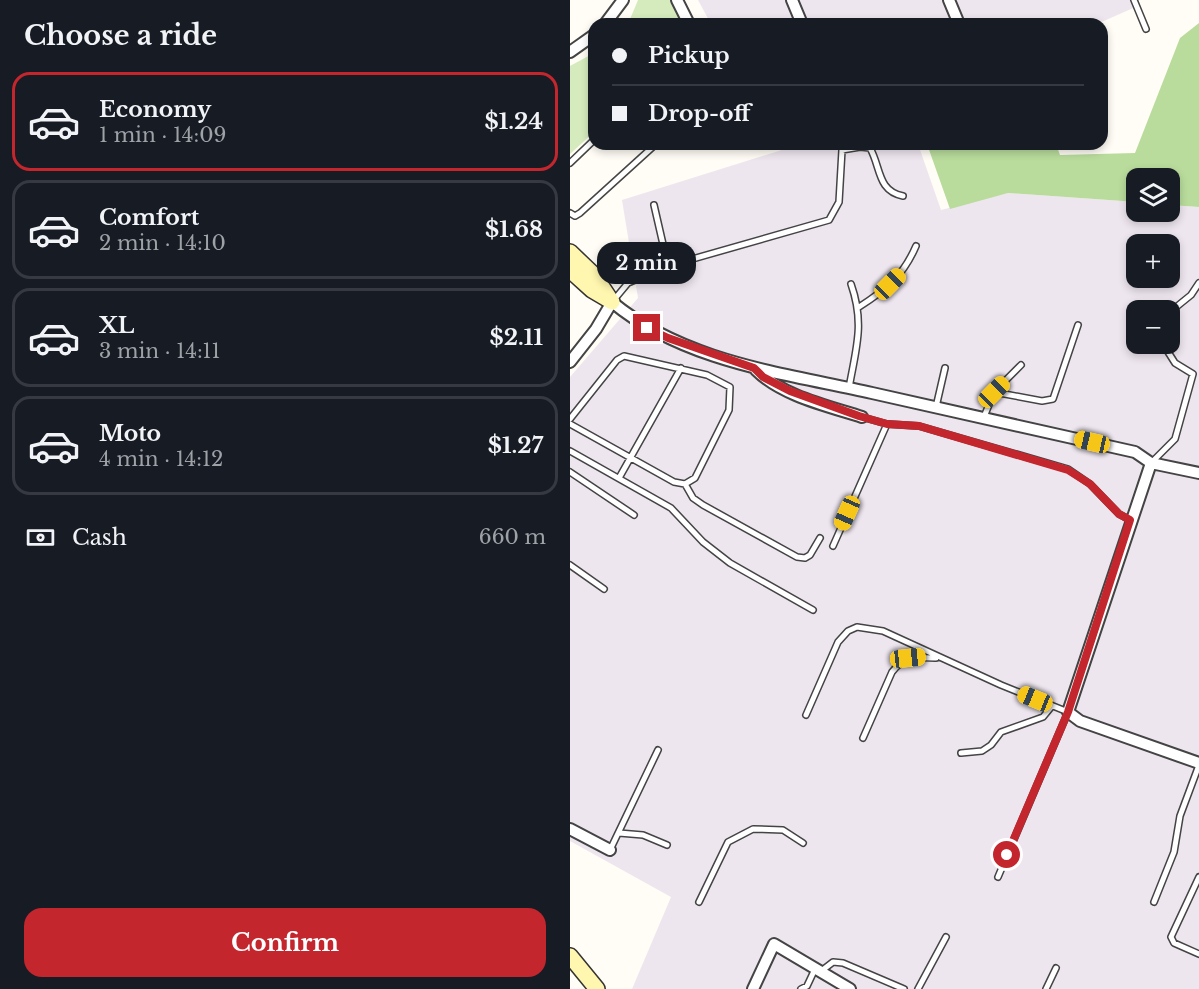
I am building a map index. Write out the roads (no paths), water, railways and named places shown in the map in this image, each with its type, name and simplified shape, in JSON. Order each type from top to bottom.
[{"type":"street","points":[[610,18],[623,0]]},
{"type":"street","points":[[677,0],[684,18]]},
{"type":"street","points":[[792,0],[800,18]]},
{"type":"street","points":[[949,0],[956,18]]},
{"type":"street","points":[[570,52],[588,39]]},
{"type":"street","points":[[570,252],[594,275],[612,302]]},
{"type":"street","points":[[570,270],[592,290],[632,318],[668,338],[754,368],[1135,452],[1151,463],[1199,473]]},
{"type":"street","points":[[570,362],[596,329],[612,302]]},
{"type":"street","points":[[754,368],[763,377],[790,391],[862,417]]},
{"type":"street","points":[[1151,463],[1130,520],[1068,712],[1080,721],[1199,764]]},
{"type":"street","points":[[570,829],[610,850]]},
{"type":"street","points":[[753,989],[774,944],[850,989]]},
{"type":"street","points":[[570,956],[597,989]]},
{"type":"lane","points":[[1134,0],[1146,29]]},
{"type":"lane","points":[[570,163],[588,146]]},
{"type":"lane","points":[[570,213],[575,216],[580,213],[649,150]]},
{"type":"lane","points":[[612,302],[628,282],[668,266],[829,220],[839,202],[842,150]]},
{"type":"lane","points":[[871,150],[884,186],[895,195],[903,196]]},
{"type":"lane","points":[[654,205],[668,266]]},
{"type":"lane","points":[[859,307],[890,284],[907,267],[916,246]]},
{"type":"lane","points":[[1180,304],[1191,295],[1199,283]]},
{"type":"lane","points":[[849,388],[860,328],[859,307],[851,284]]},
{"type":"lane","points":[[994,392],[1042,401],[1053,399],[1078,324]]},
{"type":"lane","points":[[1151,463],[1175,439],[1196,374],[1175,363],[1169,354]]},
{"type":"lane","points":[[570,419],[617,360],[624,356],[681,368],[723,381],[730,387],[732,398],[729,410],[695,478],[685,484],[674,482],[570,424]]},
{"type":"lane","points":[[984,417],[994,392],[1021,366]]},
{"type":"lane","points":[[619,478],[681,368]]},
{"type":"lane","points":[[936,407],[945,368]]},
{"type":"lane","points":[[862,417],[887,424],[919,426],[1068,470],[1090,484],[1114,509],[1130,520]]},
{"type":"lane","points":[[833,546],[887,424]]},
{"type":"lane","points":[[570,451],[671,508],[703,542],[730,563],[813,610]]},
{"type":"lane","points":[[570,472],[634,515]]},
{"type":"lane","points":[[685,484],[693,498],[703,505],[797,557],[805,558],[810,555],[820,538]]},
{"type":"lane","points":[[570,565],[604,589]]},
{"type":"lane","points":[[806,715],[838,642],[848,631],[868,627],[883,631],[940,659],[1068,712],[998,877]]},
{"type":"lane","points":[[863,738],[892,672],[899,663],[908,658],[940,659]]},
{"type":"lane","points":[[961,753],[982,751],[991,745],[1001,732],[1043,717],[1052,706]]},
{"type":"lane","points":[[610,850],[658,750]]},
{"type":"lane","points":[[1154,902],[1174,852],[1180,816],[1199,764]]},
{"type":"lane","points":[[699,902],[728,842],[753,829],[783,830],[803,843]]},
{"type":"lane","points":[[619,833],[643,835],[667,845]]},
{"type":"lane","points":[[1199,877],[1171,937],[1174,943],[1199,954]]},
{"type":"lane","points":[[918,989],[946,938]]},
{"type":"lane","points":[[804,988],[818,970],[833,962],[843,963],[904,989]]},
{"type":"lane","points":[[1046,989],[1056,968]]},
{"type":"lane","points":[[804,988],[815,989]]}]
